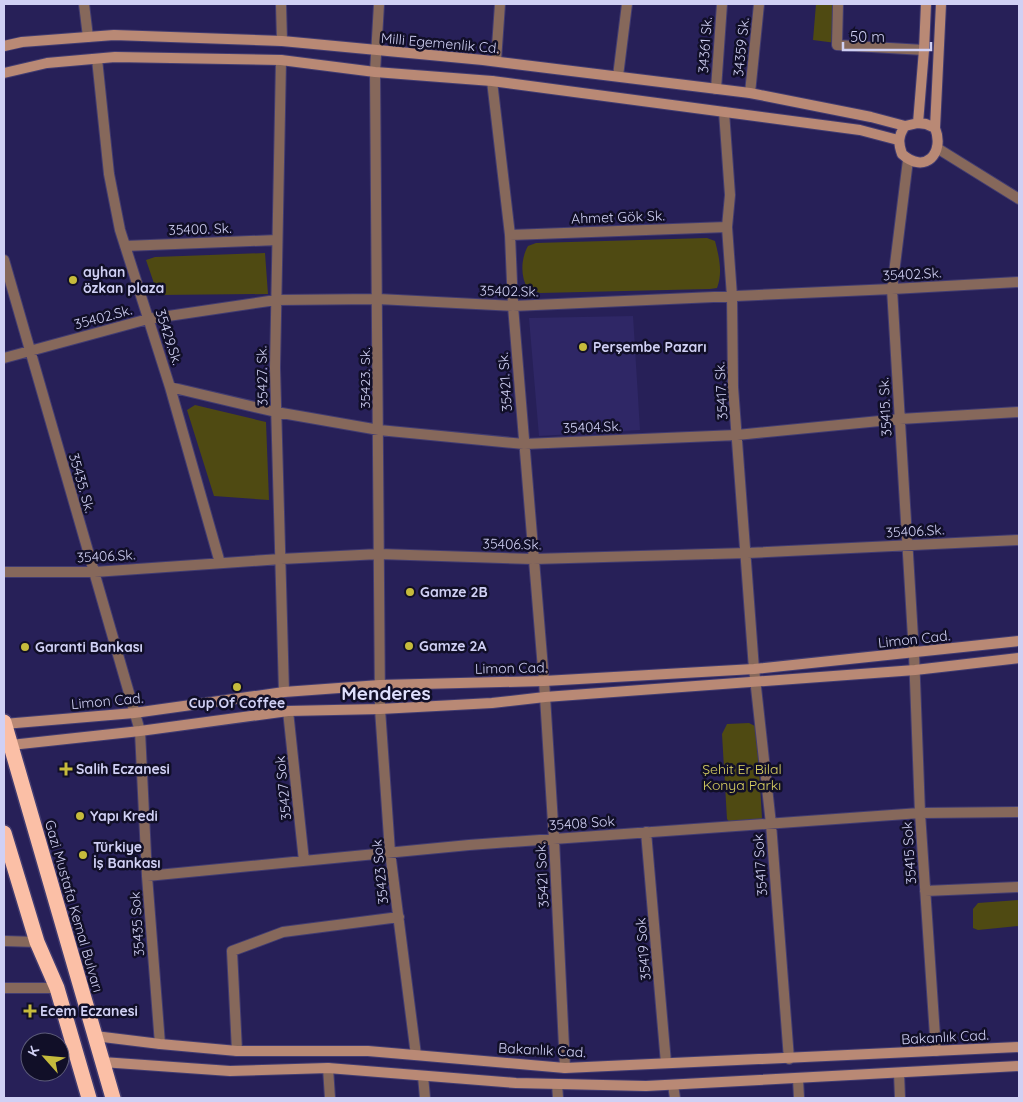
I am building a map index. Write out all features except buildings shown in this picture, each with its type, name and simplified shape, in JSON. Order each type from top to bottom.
[{"type":"highway","name":"Gazi Mustafa Kemal Bulvarı","points":[[4,723],[113,1098]]},
{"type":"highway","points":[[4,833],[7,851],[37,942],[57,988],[89,1098]]},
{"type":"street","points":[[84,4],[88,37]]},
{"type":"street","points":[[281,4],[282,41]]},
{"type":"street","name":"35423. Sk.","points":[[379,4],[376,72],[380,685]]},
{"type":"street","points":[[496,61],[500,4]]},
{"type":"street","points":[[618,76],[627,4]]},
{"type":"street","name":"34361 Sk.","points":[[716,89],[722,4]]},
{"type":"street","name":"34359 Sk.","points":[[750,93],[759,4]]},
{"type":"street","points":[[838,4],[837,44],[924,50]]},
{"type":"street","points":[[918,123],[926,4]]},
{"type":"street","points":[[935,128],[918,123],[905,126],[898,140],[902,154],[908,160],[922,163],[929,160],[935,154],[937,148],[939,138],[935,128],[941,4]]},
{"type":"street","name":"Milli Egemenlik Cd.","points":[[4,46],[22,42],[114,35],[282,41],[496,61],[750,93],[872,116],[905,126]]},
{"type":"street","points":[[4,73],[47,63],[115,57],[280,60],[376,72],[492,81],[860,130],[898,140]]},
{"type":"street","name":"35429.Sk.","points":[[97,59],[109,174],[120,230],[170,387],[220,563]]},
{"type":"street","name":"35427. Sk.","points":[[280,60],[276,412],[284,692]]},
{"type":"street","name":"35421. Sk.","points":[[492,81],[510,235],[513,306],[544,681]]},
{"type":"street","name":"35417. Sk.","points":[[724,112],[730,195],[727,227],[732,296],[733,387],[747,553],[754,669]]},
{"type":"street","points":[[937,148],[1019,199]]},
{"type":"street","name":"35415. Sk.","points":[[908,160],[892,289],[914,654]]},
{"type":"street","name":"Ahmet Gök Sk.","points":[[510,235],[727,227]]},
{"type":"street","name":"35400. Sk.","points":[[124,246],[277,240]]},
{"type":"street","name":"35435. Sk.","points":[[4,260],[134,713]]},
{"type":"street","name":"35402.Sk.","points":[[4,358],[148,319],[276,300],[378,299],[513,306],[1019,282]]},
{"type":"street","name":"35404.Sk.","points":[[170,387],[276,412],[379,430],[524,444],[737,435],[900,419],[1019,412]]},
{"type":"street","name":"35406.Sk.","points":[[4,572],[94,572],[380,554],[533,559],[747,553],[1019,540]]},
{"type":"street","name":"Limon Cad.","points":[[4,723],[134,713],[284,692],[380,685],[544,681],[754,669],[1019,642]]},
{"type":"street","name":"35415 Sok","points":[[914,654],[920,813],[936,1051]]},
{"type":"street","points":[[10,745],[140,731],[288,711],[380,709],[492,703],[545,697],[915,670],[1019,658]]},
{"type":"street","name":"35417 Sok","points":[[754,669],[771,824],[788,1059]]},
{"type":"street","name":"35421 Sok.","points":[[544,681],[565,1068]]},
{"type":"street","name":"35423 Sok","points":[[380,685],[390,852],[416,1055]]},
{"type":"street","name":"35427 Sok","points":[[288,711],[304,861]]},
{"type":"street","name":"35435 Sok","points":[[134,713],[140,731],[147,876],[160,1044]]},
{"type":"street","name":"35408 Sok","points":[[147,876],[390,852],[646,832],[920,813],[1019,812]]},
{"type":"street","name":"35419 Sok","points":[[646,832],[666,1063]]},
{"type":"street","points":[[925,891],[1019,887]]},
{"type":"street","points":[[237,1051],[232,951],[283,932],[399,917]]},
{"type":"street","points":[[4,941],[37,942]]},
{"type":"street","points":[[4,988],[57,988]]},
{"type":"street","name":"Bakanlık Cad.","points":[[95,1036],[237,1051],[368,1051],[565,1068],[1019,1047]]},
{"type":"street","points":[[102,1062],[230,1071],[328,1068],[516,1083],[646,1086],[1019,1066]]},
{"type":"street","points":[[328,1068],[330,1098]]},
{"type":"street","points":[[898,1073],[900,1098]]},
{"type":"street","points":[[423,1076],[425,1098]]},
{"type":"street","points":[[798,1079],[799,1098]]},
{"type":"street","points":[[557,1084],[558,1098]]},
{"type":"street","points":[[673,1085],[674,1098]]},
{"type":"shaded area","name":"Perşembe Pazarı","points":[[633,316],[640,430],[539,436],[529,318]]},
{"type":"green space","points":[[816,4],[837,4],[836,43],[813,40]]},
{"type":"green space","points":[[707,238],[715,241],[718,253],[720,270],[717,288],[540,293],[528,289],[525,284],[522,268],[523,262],[528,246],[536,243]]},
{"type":"green space","points":[[265,253],[268,294],[158,295],[146,260],[155,257]]},
{"type":"green space","points":[[195,405],[266,422],[269,500],[214,496],[187,410]]},
{"type":"green space","name":"Şehit Er Bilal Konya Parkı","points":[[749,723],[755,726],[757,736],[762,818],[759,822],[731,824],[727,819],[722,734],[727,724]]},
{"type":"green space","points":[[1019,900],[1019,926],[978,930],[973,928],[973,909],[978,903]]},
{"type":"place","name":"ayhan özkan plaza","points":[[73,280]]},
{"type":"place","name":"Perşembe Pazarı","points":[[583,347]]},
{"type":"place","name":"Gamze 2B","points":[[410,592]]},
{"type":"place","name":"Gamze 2A","points":[[409,646]]},
{"type":"place","name":"Garanti Bankası","points":[[25,647]]},
{"type":"place","name":"Cup Of Coffee","points":[[237,687]]},
{"type":"place","name":"Salih Eczanesi","points":[[66,769]]},
{"type":"place","name":"Yapı Kredi","points":[[80,816]]},
{"type":"place","name":"Türkiye İş Bankası","points":[[83,855]]},
{"type":"place","name":"Ecem Eczanesi","points":[[30,1011]]},
{"type":"district","name":"Menderes","points":[[386,693]]}]
